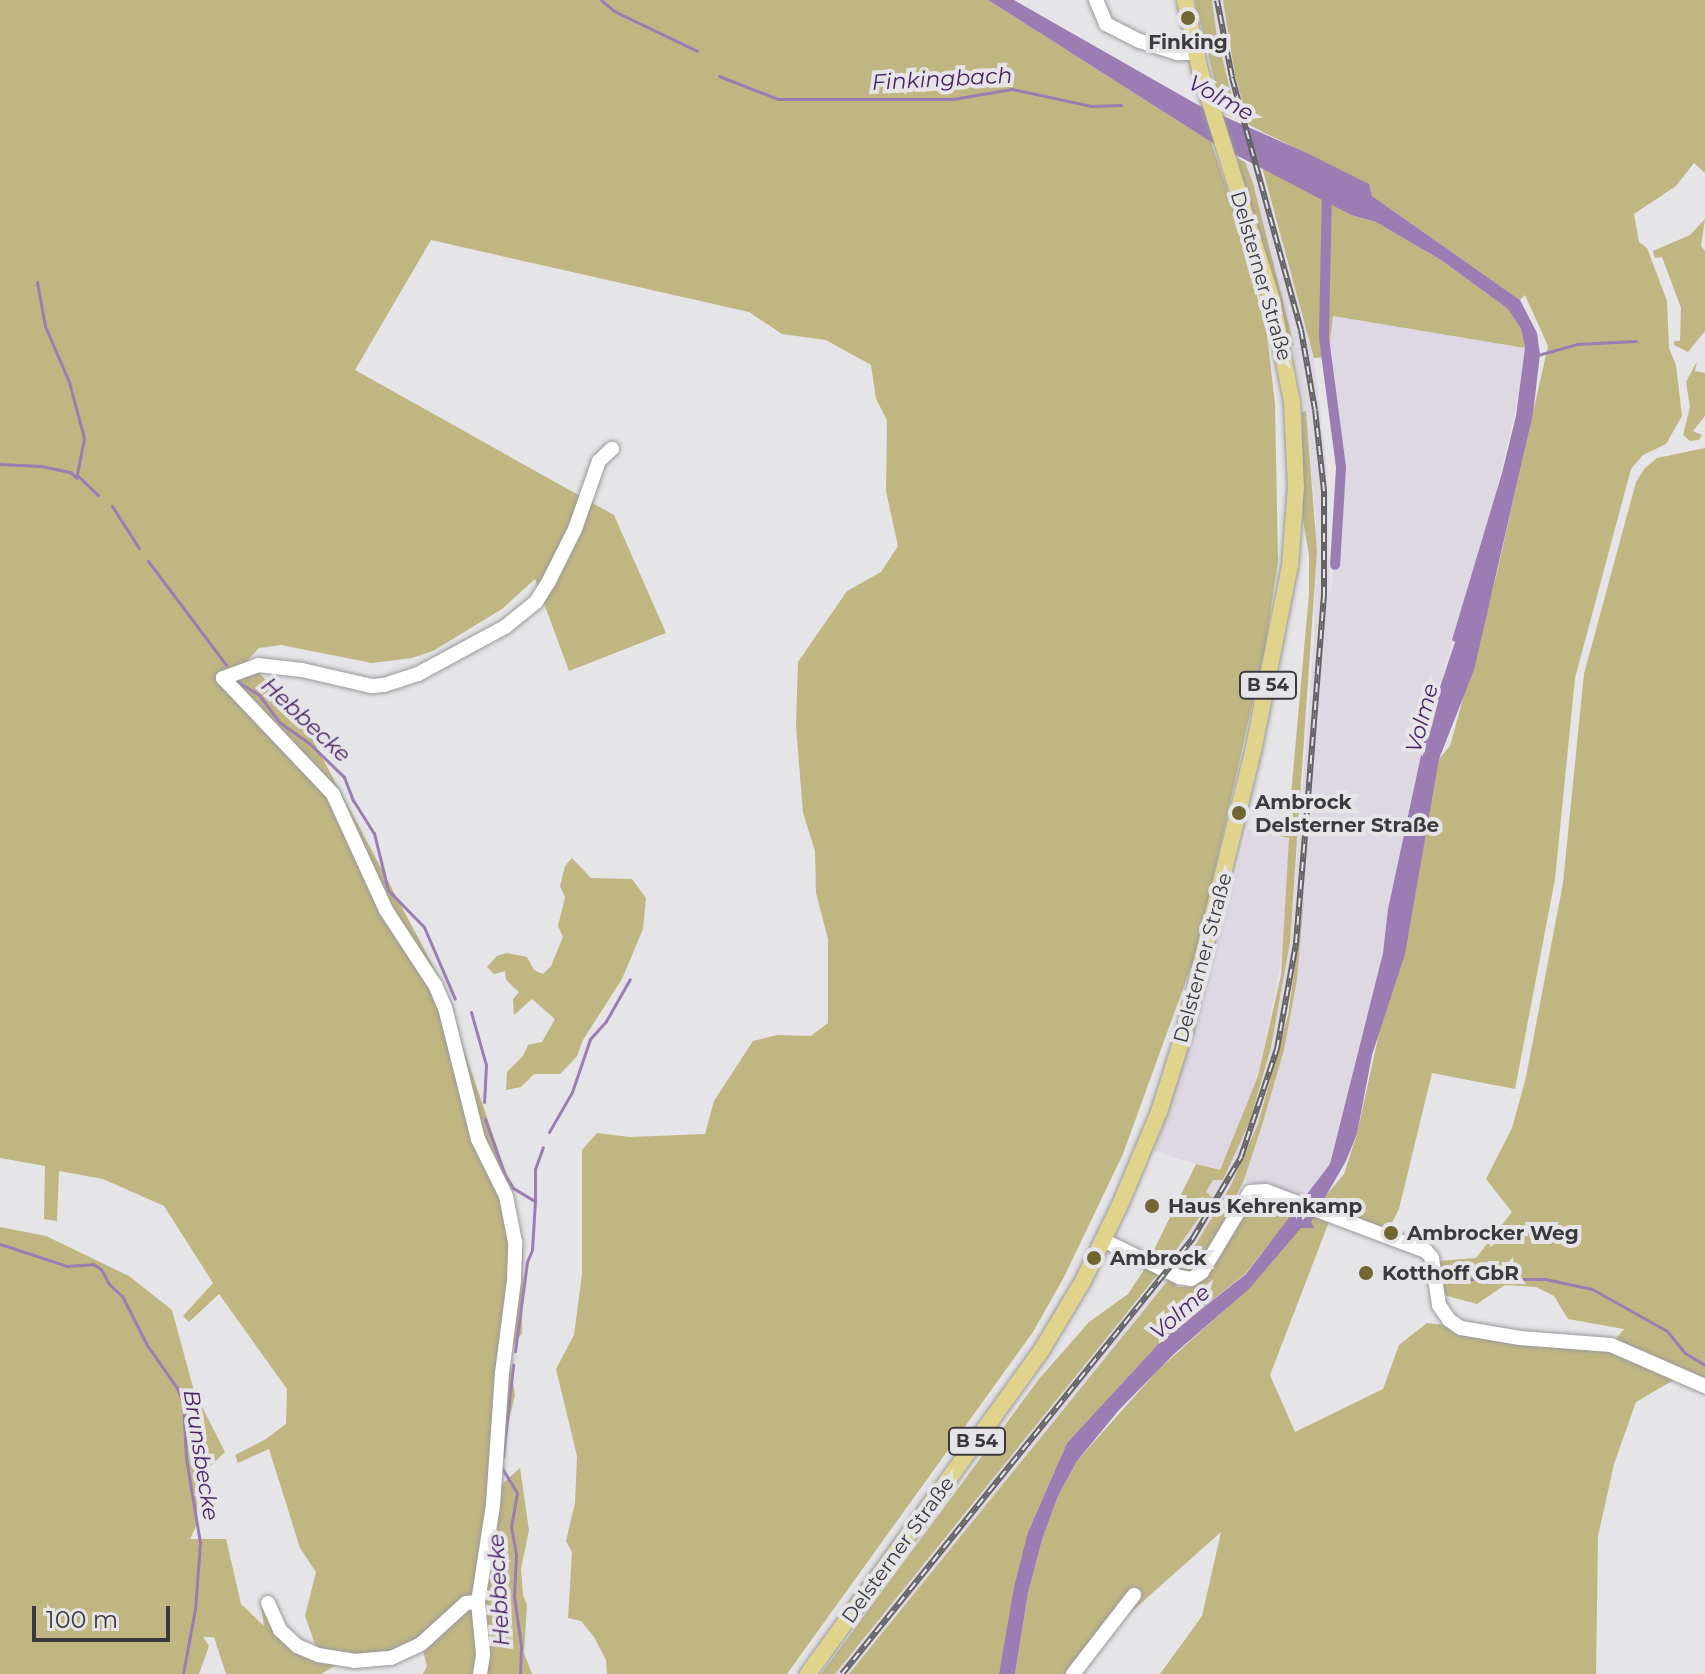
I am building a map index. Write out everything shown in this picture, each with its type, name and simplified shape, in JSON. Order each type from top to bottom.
[{"type":"main road","name":"B 54","points":[[1185,0],[1196,53]]},
{"type":"main road","name":"Delsterner Straße","points":[[808,1674],[1041,1351],[1103,1240],[1151,1134],[1196,991],[1277,647],[1290,566],[1296,456],[1287,368],[1272,300],[1196,53]]},
{"type":"street","points":[[1096,0],[1106,24],[1140,41],[1178,53],[1196,53]]},
{"type":"street","points":[[480,1674],[483,1654],[478,1602],[493,1505],[502,1373],[514,1280],[515,1242],[506,1196],[478,1139],[445,1008],[435,985],[386,910],[333,794],[223,678],[258,665],[302,670],[372,686],[384,685],[418,674],[505,627],[536,602],[555,571],[575,529],[599,461],[612,449]]},
{"type":"street","points":[[1103,1240],[1179,1277],[1191,1279],[1202,1272],[1250,1192],[1266,1191],[1429,1253],[1439,1305],[1449,1320],[1461,1328],[1520,1338],[1611,1345],[1705,1386]]},
{"type":"street","points":[[1073,1674],[1134,1595]]},
{"type":"street","points":[[268,1603],[280,1630],[297,1646],[320,1655],[354,1661],[391,1658],[421,1644],[466,1603],[478,1602]]},
{"type":"shaded area","points":[[0,0],[988,0],[1211,142],[1238,222],[1267,335],[1275,404],[1278,561],[1265,648],[1196,953],[1123,1154],[1064,1277],[1033,1332],[787,1674],[607,1674],[606,1660],[594,1637],[581,1621],[568,1618],[572,1552],[566,1541],[575,1503],[577,1456],[556,1369],[574,1335],[582,1274],[582,1150],[597,1133],[630,1137],[705,1134],[714,1101],[753,1041],[777,1035],[811,1036],[828,1023],[828,939],[816,893],[815,851],[803,813],[796,726],[798,662],[847,591],[881,572],[898,546],[886,491],[887,420],[876,399],[871,365],[826,340],[782,334],[749,312],[431,240],[355,370],[614,515],[666,633],[569,671],[535,579],[502,609],[433,651],[412,658],[372,663],[281,645],[259,648],[247,661],[298,712],[439,977],[505,1170],[523,1249],[522,1333],[508,1354],[515,1395],[498,1467],[499,1487],[520,1468],[529,1530],[521,1569],[527,1605],[524,1653],[532,1674],[484,1674],[483,1599],[420,1640],[393,1651],[343,1661],[321,1674],[226,1674],[214,1637],[203,1637],[209,1646],[199,1674],[0,1674],[0,1227],[46,1236],[129,1276],[172,1310],[194,1391],[225,1452],[199,1477],[196,1526],[190,1539],[226,1539],[241,1604],[264,1626],[261,1605],[268,1603],[280,1629],[319,1655],[305,1616],[316,1572],[300,1548],[269,1449],[238,1463],[235,1455],[266,1439],[286,1424],[287,1389],[219,1294],[189,1322],[183,1316],[213,1283],[164,1206],[103,1179],[59,1171],[57,1221],[44,1219],[45,1166],[0,1158]]},
{"type":"shaded area","points":[[988,0],[1014,0],[1198,105],[1369,184],[1372,196],[1520,300],[1537,333],[1540,354],[1533,414],[1474,670],[1439,759],[1405,954],[1372,1055],[1357,1134],[1346,1161],[1311,1222],[1314,1228],[1301,1228],[1249,1289],[1174,1354],[1119,1410],[1077,1461],[1058,1496],[1042,1540],[1028,1593],[1015,1674],[999,1674],[1014,1587],[1028,1532],[1067,1443],[1161,1341],[1246,1274],[1330,1164],[1383,953],[1388,909],[1428,723],[1455,642],[1452,640],[1502,473],[1516,416],[1525,348],[1521,329],[1508,309],[1441,260],[1376,222],[1351,215],[1211,142]]},
{"type":"shaded area","points":[[1195,0],[1212,0],[1217,37],[1234,105],[1233,118],[1222,112]]},
{"type":"shaded area","points":[[1212,0],[1223,0],[1235,76],[1249,125],[1233,118],[1234,105],[1217,37]]},
{"type":"shaded area","points":[[1223,0],[1705,0],[1705,173],[1694,163],[1676,186],[1634,214],[1639,242],[1647,248],[1667,301],[1669,348],[1676,365],[1682,416],[1666,444],[1643,455],[1631,469],[1575,678],[1555,879],[1515,1089],[1432,1073],[1399,1209],[1387,1232],[1332,1214],[1270,1375],[1295,1432],[1383,1389],[1399,1345],[1427,1323],[1611,1345],[1624,1329],[1568,1319],[1554,1296],[1536,1287],[1505,1285],[1477,1304],[1440,1294],[1437,1261],[1476,1258],[1512,1212],[1486,1179],[1512,1128],[1526,1077],[1563,883],[1584,674],[1636,482],[1645,468],[1657,458],[1705,448],[1705,1392],[1677,1378],[1636,1402],[1614,1464],[1598,1536],[1596,1674],[1160,1674],[1202,1616],[1221,1532],[1122,1620],[1076,1674],[1015,1674],[1028,1593],[1042,1540],[1058,1496],[1077,1461],[1157,1371],[1247,1290],[1344,1174],[1357,1134],[1439,759],[1450,746],[1496,577],[1548,346],[1525,295],[1520,300],[1372,196],[1368,184],[1249,125],[1235,76]]},
{"type":"shaded area","points":[[1237,158],[1245,162],[1253,183],[1294,345],[1291,346]]},
{"type":"shaded area","points":[[1245,162],[1261,169],[1314,358],[1327,466],[1330,591],[1341,537],[1345,481],[1337,400],[1328,357],[1332,316],[1525,348],[1525,367],[1493,506],[1428,724],[1388,909],[1383,953],[1330,1164],[1304,1202],[1244,1180],[1284,1050],[1297,980],[1302,915],[1281,1049],[1258,1124],[1230,1187],[1180,1271],[1166,1264],[1213,1197],[1206,1192],[1213,1180],[1223,1180],[1226,1174],[1250,1120],[1271,1047],[1290,942],[1314,642],[1316,520],[1306,411],[1283,301]]},
{"type":"shaded area","points":[[1262,167],[1351,215],[1376,222],[1441,260],[1508,309],[1521,329],[1525,348],[1333,316],[1328,357],[1314,358]]},
{"type":"shaded area","points":[[1705,219],[1701,246],[1705,251],[1705,331],[1688,352],[1674,345],[1674,341],[1680,341],[1681,308],[1662,257],[1655,258],[1653,251],[1690,235]]},
{"type":"shaded area","points":[[1697,361],[1695,371],[1705,373],[1705,416],[1693,431],[1702,435],[1699,440],[1690,441],[1683,435],[1690,407],[1686,382]]},
{"type":"shaded area","points":[[1306,411],[1317,551],[1290,942],[1271,1047],[1250,1121],[1223,1180],[1213,1180],[1206,1192],[1213,1198],[1166,1264],[1152,1254],[1196,1164],[1220,1170],[1258,1076],[1281,975],[1289,838],[1280,836],[1291,795],[1309,594],[1309,555],[1303,520],[1302,412]]},
{"type":"shaded area","points":[[1248,829],[1289,838],[1285,941],[1258,1077],[1219,1171],[1154,1151],[1201,1009]]},
{"type":"shaded area","points":[[572,858],[591,878],[632,879],[646,898],[643,929],[622,979],[583,1040],[577,1056],[560,1074],[534,1074],[521,1087],[506,1090],[507,1072],[523,1056],[528,1045],[542,1042],[555,1019],[532,999],[514,1015],[513,999],[519,992],[506,980],[505,971],[494,974],[487,967],[497,956],[507,953],[527,957],[534,970],[543,974],[551,966],[563,937],[558,926],[565,897],[560,886],[565,866]]},
{"type":"shaded area","points":[[1304,898],[1297,980],[1284,1050],[1244,1180],[1217,1234],[1192,1271],[1180,1271],[1230,1187],[1258,1124],[1288,1015]]},
{"type":"shaded area","points":[[1262,1199],[1297,1209],[1245,1274],[1161,1341],[1067,1443],[1028,1532],[999,1674],[849,1674],[1170,1278],[1178,1287],[1192,1287],[1204,1280],[1246,1208]]},
{"type":"shaded area","points":[[1146,1267],[1159,1273],[835,1674],[821,1674],[1039,1379],[1089,1322],[1128,1294]]},
{"type":"shaded area","points":[[1159,1273],[1170,1278],[849,1674],[835,1674]]},
{"type":"shaded area","points":[[474,1606],[476,1674],[423,1674],[427,1666],[422,1647],[468,1607]]},
{"type":"waterway","name":"Finkingbach","points":[[601,0],[614,11],[697,51]]},
{"type":"waterway","name":"Finkingbach","points":[[719,76],[778,99],[953,99],[1012,89],[1091,106],[1121,105]]},
{"type":"waterway","points":[[1327,190],[1324,338],[1341,468],[1335,565]]},
{"type":"waterway","name":"Hebbecke","points":[[37,282],[45,326],[69,382],[84,438],[77,475],[98,495]]},
{"type":"waterway","points":[[1538,355],[1577,344],[1636,341]]},
{"type":"waterway","points":[[0,464],[41,466],[70,472],[77,478]]},
{"type":"waterway","name":"Hebbecke","points":[[112,506],[139,548]]},
{"type":"waterway","name":"Hebbecke","points":[[148,561],[226,665]]},
{"type":"waterway","name":"Hebbecke","points":[[235,680],[259,695],[279,722],[309,743],[344,777],[353,800],[374,833],[388,890],[424,927],[455,999]]},
{"type":"waterway","points":[[549,1132],[572,1092],[590,1039],[606,1021],[630,979]]},
{"type":"waterway","name":"Hebbecke","points":[[471,1012],[486,1065],[484,1102]]},
{"type":"waterway","name":"Hebbecke","points":[[485,1119],[504,1173],[513,1188],[535,1201],[532,1250],[527,1262],[515,1351]]},
{"type":"waterway","points":[[535,1201],[535,1169],[543,1147]]},
{"type":"waterway","name":"Brunsbecke","points":[[0,1244],[67,1266],[93,1264],[101,1269],[109,1284],[122,1296],[147,1345],[177,1388],[183,1402],[186,1458],[200,1543],[195,1609],[183,1674]]},
{"type":"waterway","points":[[1465,1279],[1545,1279],[1592,1289],[1667,1331],[1685,1353],[1705,1365]]},
{"type":"waterway","name":"Hebbecke","points":[[503,1456],[513,1365]]},
{"type":"waterway","name":"Hebbecke","points":[[502,1468],[517,1493],[511,1526],[516,1555],[514,1596],[521,1646],[520,1674]]},
{"type":"railway","points":[[842,1674],[1193,1238],[1241,1157],[1277,1049],[1296,943],[1324,596],[1324,491],[1315,410],[1301,330],[1232,77],[1217,0]]},
{"type":"place","name":"Finking","points":[[1188,18]]},
{"type":"place","name":"Ambrock Delsterner Straße","points":[[1239,813]]},
{"type":"place","name":"Haus Kehrenkamp","points":[[1152,1206]]},
{"type":"place","name":"Ambrocker Weg","points":[[1391,1233]]},
{"type":"place","name":"Ambrock","points":[[1094,1258]]},
{"type":"place","name":"Kotthoff GbR","points":[[1366,1273]]},
{"type":"water label","name":"Volme","points":[[1221,98]]},
{"type":"water label","name":"Volme","points":[[1422,718]]},
{"type":"water label","name":"Volme","points":[[1180,1312]]}]
